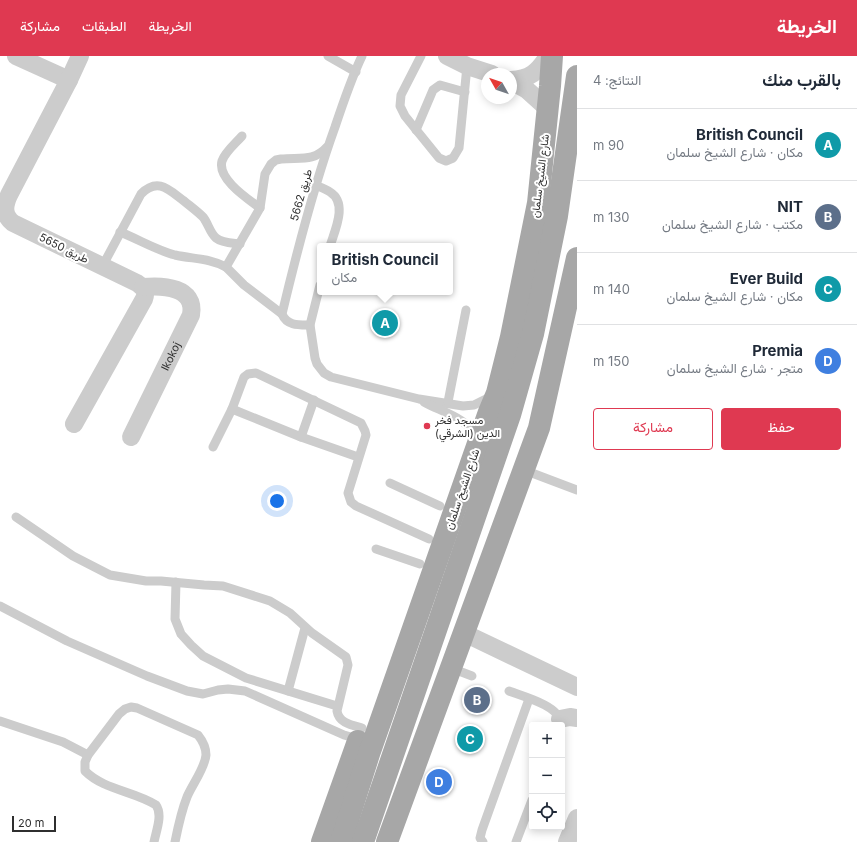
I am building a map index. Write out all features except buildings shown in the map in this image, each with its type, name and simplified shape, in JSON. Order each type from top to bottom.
[{"type":"main road","name":"شارع الشيخ سلمان","points":[[341,842],[370,751],[497,393],[511,337],[538,204],[552,56]]},
{"type":"main road","name":"شارع الشيخ سلمان","points":[[363,842],[510,415],[533,334],[558,216],[577,76]]},
{"type":"main road","points":[[388,842],[539,428],[577,258]]},
{"type":"main road","points":[[510,415],[539,428]]},
{"type":"main road","points":[[322,842],[440,506],[450,490],[467,474]]},
{"type":"street","points":[[16,56],[68,80]]},
{"type":"street","name":"طريق 5650","points":[[80,56],[5,203],[3,215],[13,223],[143,287]]},
{"type":"street","points":[[448,56],[467,66],[481,70]]},
{"type":"street","points":[[517,79],[532,75],[541,68],[548,56]]},
{"type":"street","points":[[517,84],[527,90],[547,108]]},
{"type":"street","name":"lkokoj","points":[[131,437],[191,315],[192,307],[186,294],[167,286],[143,287]]},
{"type":"street","points":[[74,424],[144,299],[146,294],[143,287]]},
{"type":"street","points":[[464,634],[577,686]]},
{"type":"street","points":[[567,842],[577,818]]},
{"type":"lane","points":[[328,56],[356,72]]},
{"type":"lane","name":"طريق 5662","points":[[282,314],[315,185],[348,90],[362,56]]},
{"type":"lane","points":[[421,56],[400,101],[401,111],[439,158],[446,161],[453,158],[459,148],[467,66]]},
{"type":"lane","points":[[416,130],[433,90],[436,87],[440,86],[465,92]]},
{"type":"lane","points":[[242,136],[222,160],[222,168],[226,177],[233,186],[260,208]]},
{"type":"lane","points":[[226,267],[260,208],[265,174],[271,164],[276,160],[281,159],[314,157],[322,153],[328,146]]},
{"type":"lane","points":[[315,185],[333,194],[339,204],[339,214],[331,243]]},
{"type":"lane","points":[[102,267],[141,194],[150,187],[162,186],[168,189],[203,216],[216,237],[221,240],[240,244]]},
{"type":"lane","points":[[120,232],[167,252],[184,257],[199,258],[217,262],[226,267],[244,285],[293,324],[310,324]]},
{"type":"lane","points":[[317,295],[310,324],[315,358],[320,369],[324,373],[337,380],[419,399],[448,402],[462,406],[474,405],[497,393]]},
{"type":"lane","points":[[448,402],[466,310]]},
{"type":"lane","points":[[213,447],[232,409],[244,377],[252,373],[256,373],[357,420],[364,426],[366,435],[348,493],[351,502],[356,506],[429,539]]},
{"type":"lane","points":[[419,399],[464,422],[470,427],[479,441]]},
{"type":"lane","points":[[301,437],[314,400]]},
{"type":"lane","points":[[232,409],[301,437],[358,457]]},
{"type":"lane","points":[[524,470],[577,490]]},
{"type":"lane","points":[[390,483],[440,506]]},
{"type":"lane","points":[[16,517],[73,556],[110,575],[146,581],[223,586],[270,601],[290,613],[305,628],[343,654],[348,661],[337,706],[338,715],[360,734]]},
{"type":"lane","points":[[376,549],[420,564]]},
{"type":"lane","points":[[176,582],[175,619],[181,634],[203,656],[238,674],[337,706]]},
{"type":"lane","points":[[0,606],[67,641],[154,679],[195,693],[204,694],[228,689],[245,691],[344,735],[360,734]]},
{"type":"lane","points":[[288,691],[305,628]]},
{"type":"lane","points":[[451,668],[472,676]]},
{"type":"lane","points":[[509,691],[543,704],[555,711],[566,721]]},
{"type":"lane","points":[[483,842],[480,838],[482,830],[529,699]]},
{"type":"lane","points":[[154,842],[159,815],[156,805],[104,784],[85,771],[85,762],[88,755],[119,714],[124,709],[131,707],[142,710],[198,735],[205,750],[205,758],[198,777],[187,797],[175,842]]},
{"type":"lane","points":[[0,721],[63,742],[88,755]]},
{"type":"lane","points":[[516,842],[529,808]]},
{"type":"place","name":"British Council","points":[[385,323]]},
{"type":"place","name":"مسجد فخر الدين (الشرقي)","points":[[427,426]]},
{"type":"place","name":"NIT","points":[[477,700]]},
{"type":"place","name":"Ever Build","points":[[470,739]]},
{"type":"place","name":"Premia","points":[[439,782]]}]
